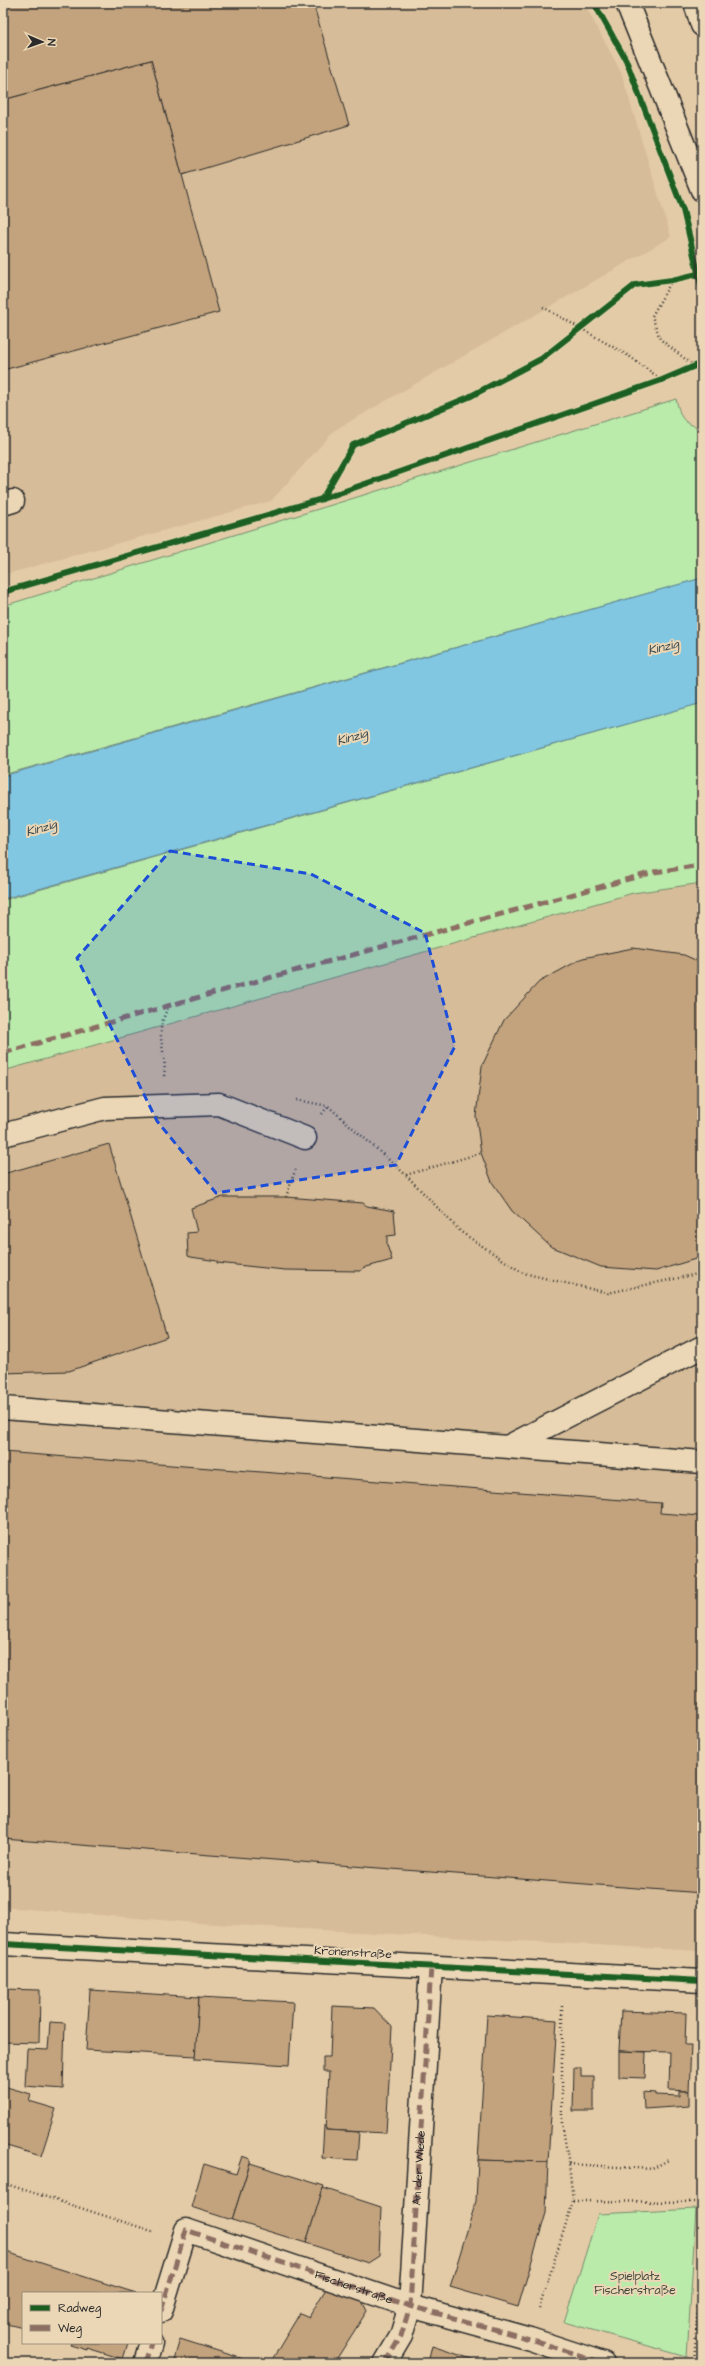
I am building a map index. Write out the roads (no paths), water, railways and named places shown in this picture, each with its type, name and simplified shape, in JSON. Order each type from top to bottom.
[{"type":"street","points":[[627,3],[702,190]]},
{"type":"street","points":[[695,3],[702,25]]},
{"type":"street","points":[[3,1135],[105,1108],[219,1104],[305,1138]]},
{"type":"street","points":[[509,1446],[702,1347]]},
{"type":"street","points":[[3,1408],[702,1462]]},
{"type":"street","name":"Kronenstraße","points":[[3,1944],[702,1981]]},
{"type":"street","name":"An der Wiede","points":[[385,2363],[401,2336],[410,2306],[431,1967]]},
{"type":"street","name":"Fischerstraße","points":[[162,2308],[186,2230],[410,2306],[530,2339],[603,2363]]},
{"type":"street","points":[[145,2363],[151,2344]]},
{"type":"water","name":"Kinzig","points":[[702,578],[702,703],[3,899],[3,776]]},
{"type":"park label","name":"Spielplatz Fischerstraße","points":[[635,2283]]}]
